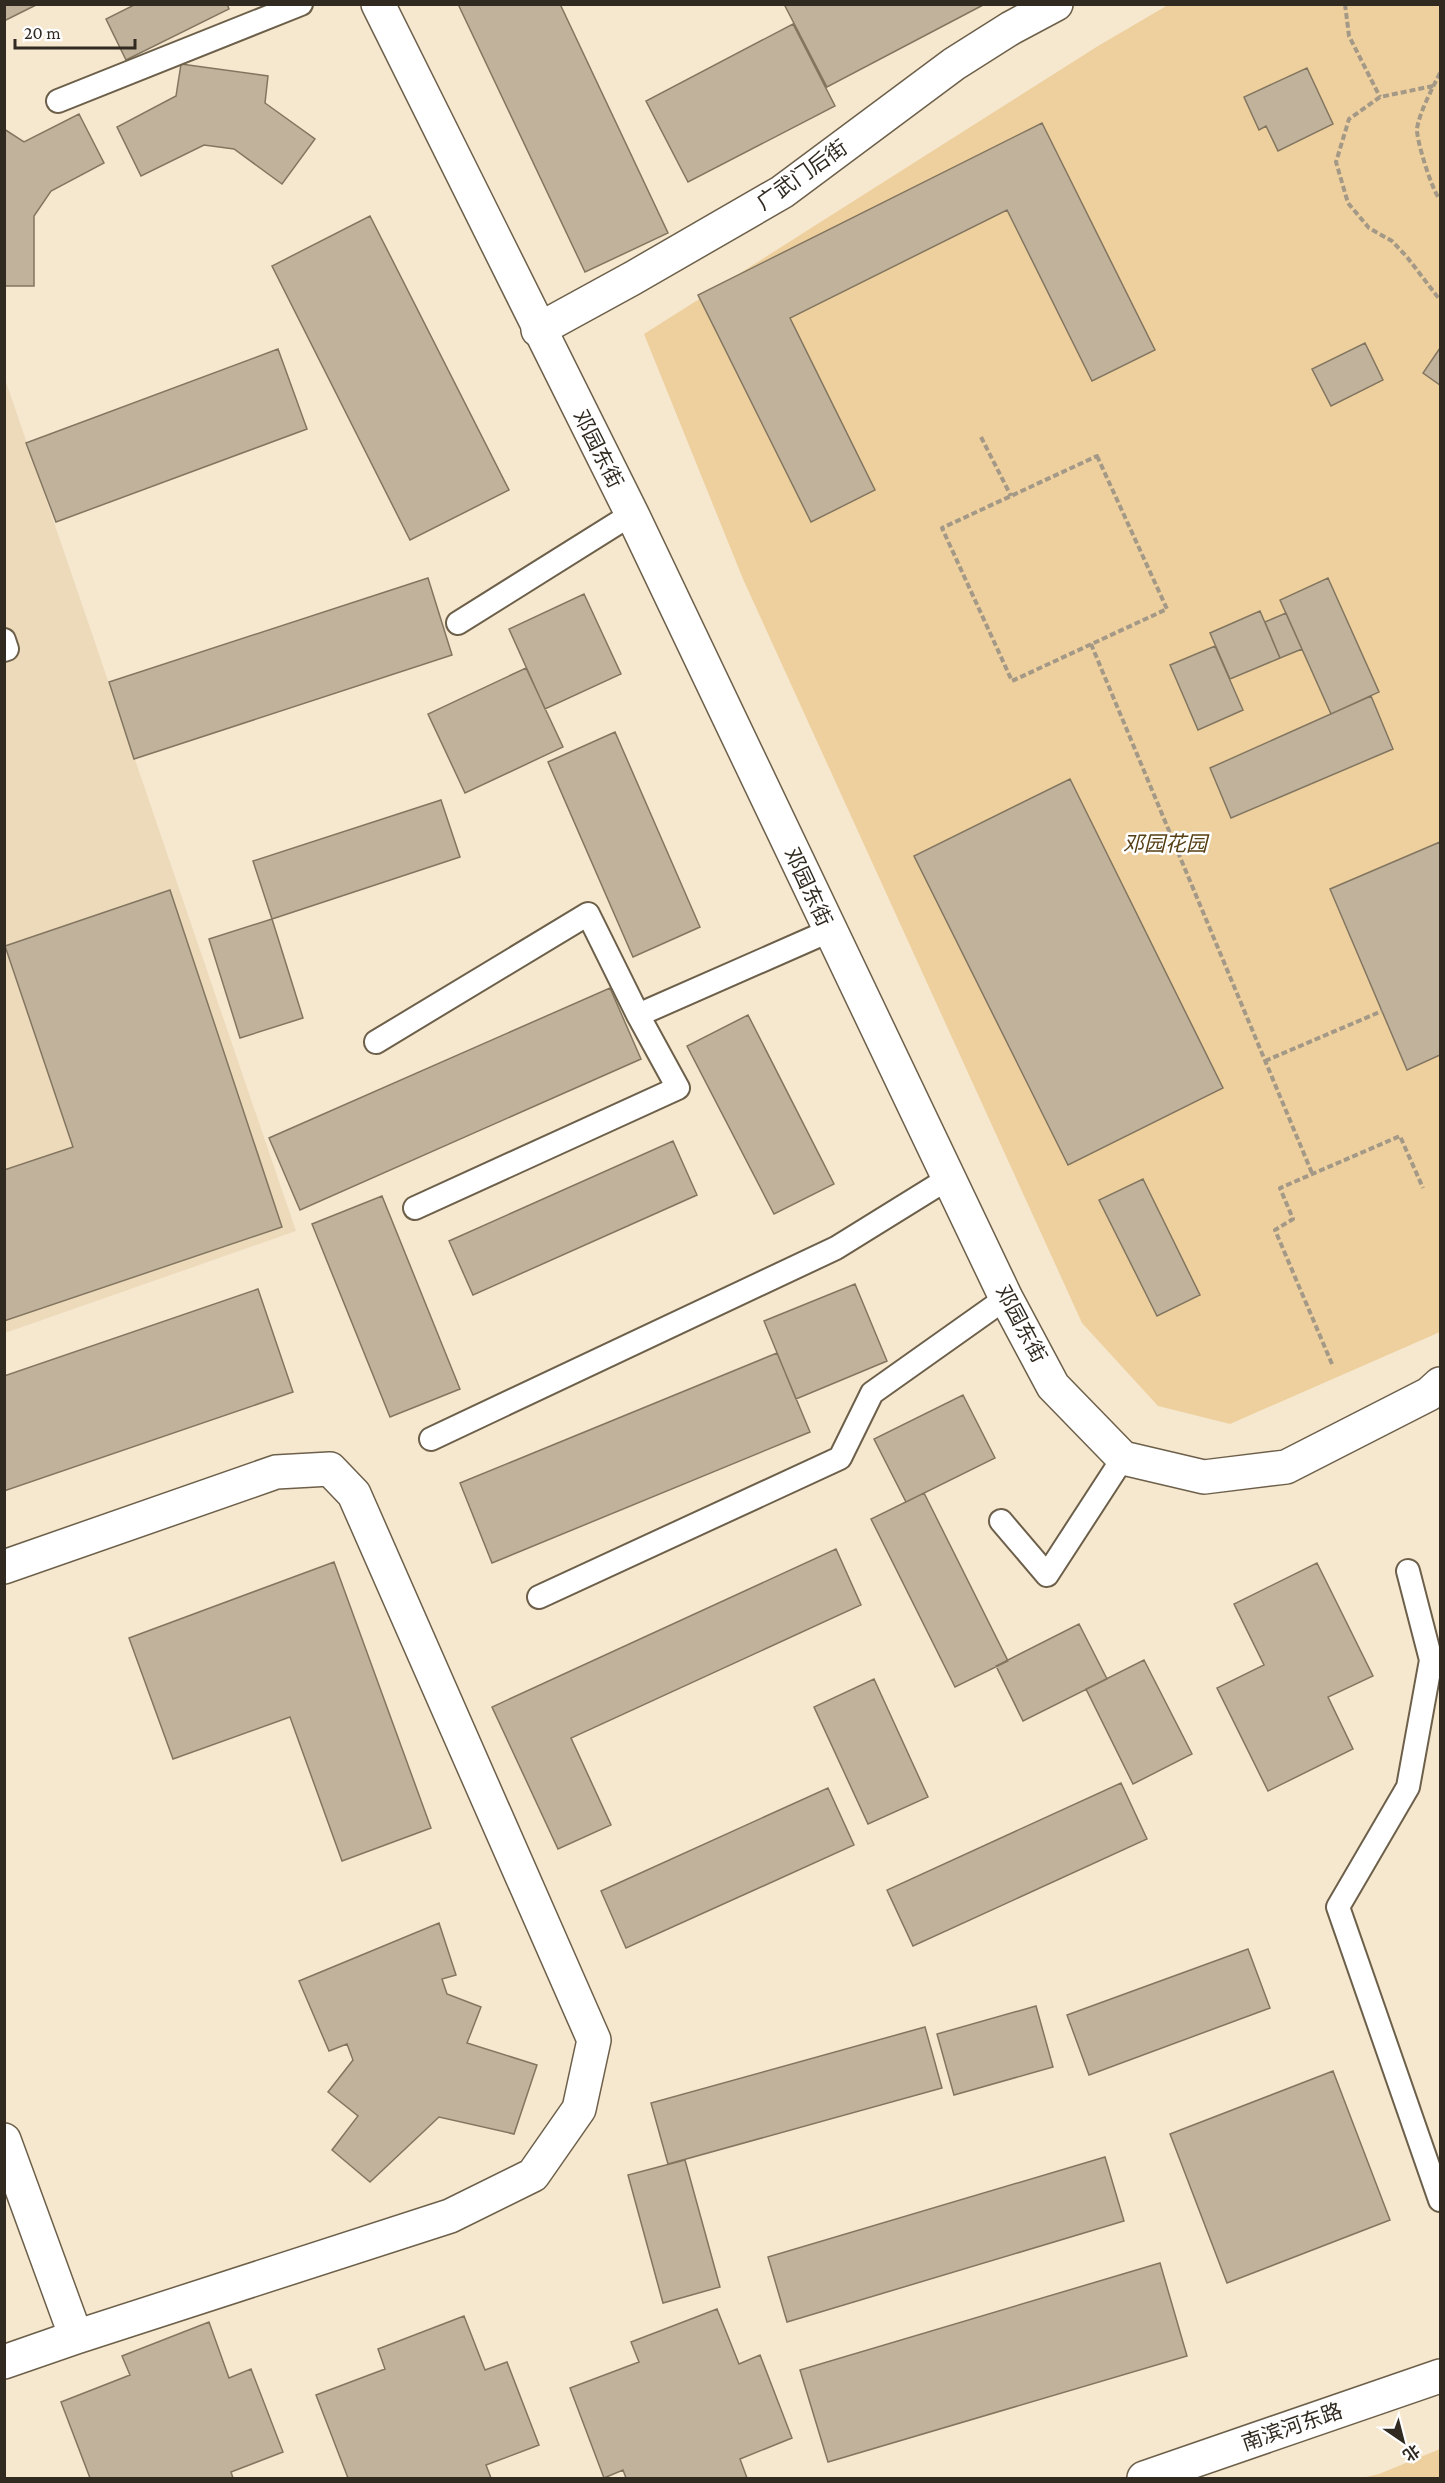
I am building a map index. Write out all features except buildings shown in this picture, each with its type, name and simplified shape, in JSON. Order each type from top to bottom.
[{"type":"street","name":"邓园东街","points":[[378,4],[538,330],[632,514],[829,932],[1006,1298],[1053,1386],[1123,1458]]},
{"type":"street","name":"广武门后街","points":[[538,330],[633,279],[782,192],[954,64],[1011,28],[1056,4]]},
{"type":"street","points":[[1123,1458],[1204,1477],[1286,1467],[1437,1391]]},
{"type":"street","points":[[4,1567],[276,1472],[330,1469],[354,1494],[594,2040],[579,2109],[533,2175],[450,2216],[4,2362]]},
{"type":"street","points":[[4,2140],[76,2337]]},
{"type":"street","name":"南滨河东路","points":[[1144,2478],[1440,2376]]},
{"type":"lane","points":[[58,101],[300,4]]},
{"type":"lane","points":[[459,623],[632,514]]},
{"type":"lane","points":[[4,640],[8,649],[4,650]]},
{"type":"lane","points":[[376,1042],[588,914],[638,1016],[678,1088],[415,1208]]},
{"type":"lane","points":[[638,1016],[829,932]]},
{"type":"lane","points":[[431,1439],[836,1248],[949,1178]]},
{"type":"lane","points":[[539,1597],[840,1458],[872,1393],[1006,1298]]},
{"type":"lane","points":[[1001,1521],[1047,1575],[1123,1458]]},
{"type":"lane","points":[[1408,1571],[1431,1660],[1408,1787],[1338,1907],[1440,2200]]},
{"type":"path","points":[[1345,4],[1348,36],[1380,97]]},
{"type":"path","points":[[1440,73],[1417,130],[1430,182],[1440,200]]},
{"type":"path","points":[[1433,86],[1380,97],[1349,119],[1336,162],[1348,203],[1369,228],[1392,241],[1440,300]]},
{"type":"path","points":[[981,437],[1011,496]]},
{"type":"path","points":[[1097,456],[1167,609],[1012,681],[942,528],[1011,496],[1097,456]]},
{"type":"path","points":[[1090,644],[1312,1173]]},
{"type":"path","points":[[1265,1061],[1382,1011]]},
{"type":"path","points":[[1332,1364],[1275,1230],[1293,1219],[1280,1188],[1400,1136],[1423,1188]]},
{"type":"shaded area","points":[[4,376],[296,1231],[5,1333],[4,1333]]},
{"type":"green space","name":"邓园花园","points":[[1168,5],[1440,5],[1440,1332],[1230,1424],[1158,1406],[1082,1323],[743,579],[644,334],[1098,46]]},
{"type":"green space","points":[[1440,2449],[1440,2478],[1362,2478],[1379,2474]]}]
